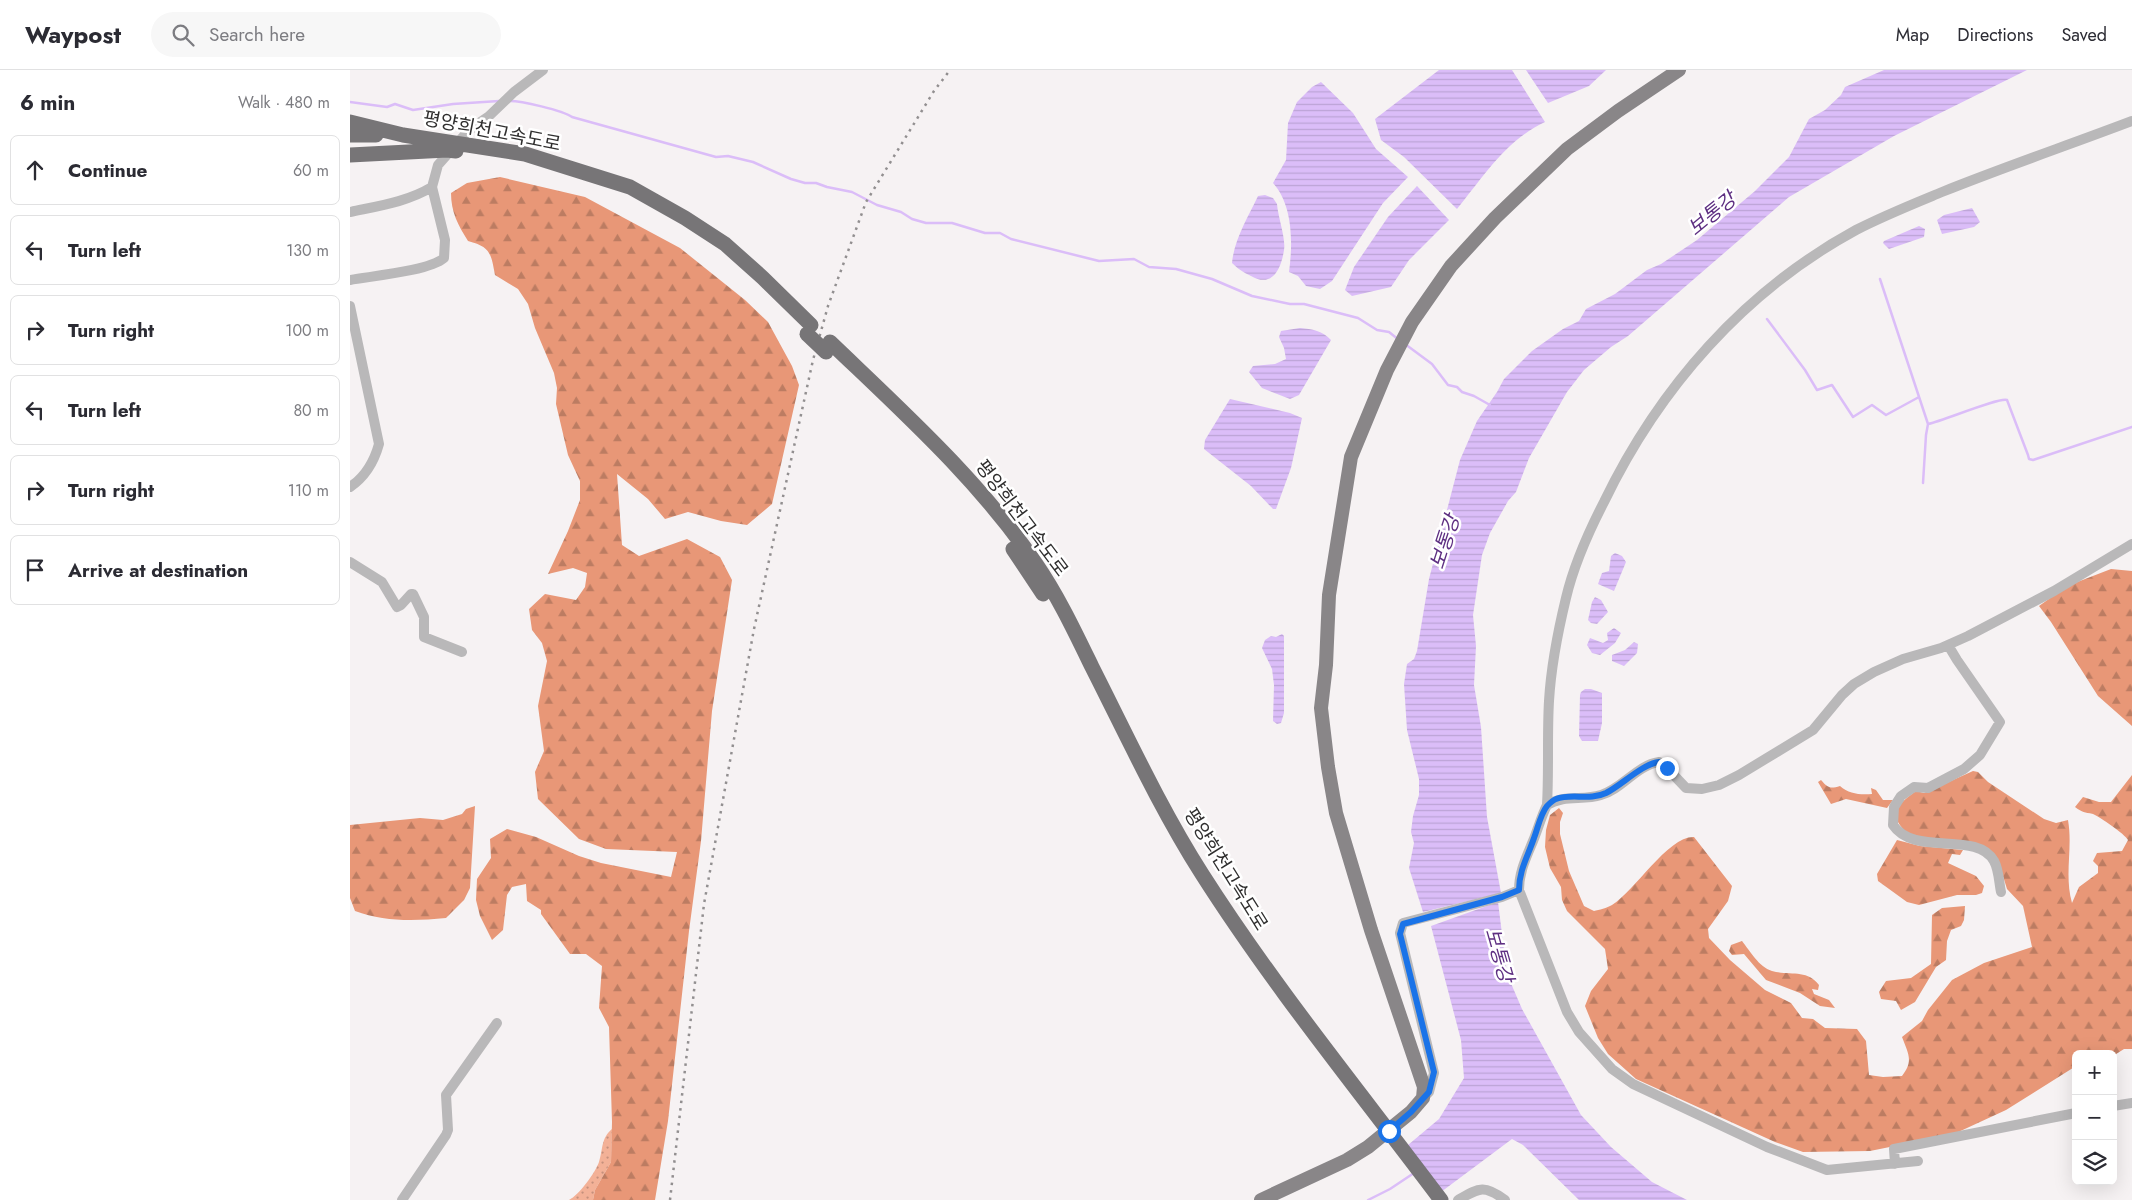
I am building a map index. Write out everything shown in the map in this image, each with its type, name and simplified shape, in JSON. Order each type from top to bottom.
[{"type":"highway","name":"평양희천고속도로","points":[[350,122],[565,174],[636,200],[724,254],[828,347],[946,466],[1015,552],[1049,603],[1068,636],[1164,825],[1196,881],[1247,956],[1388,1137],[1441,1200]]},
{"type":"highway","points":[[350,135],[402,135]]},
{"type":"highway","name":"평양희천고속도로","points":[[350,155],[454,146]]},
{"type":"highway","points":[[350,147],[397,152]]},
{"type":"highway","name":"평양희천고속도로","points":[[1388,1137],[1429,1200]]},
{"type":"main road","points":[[1261,1200],[1347,1160],[1388,1137],[1423,1098],[1424,1087],[1371,930],[1336,813],[1321,708],[1326,665],[1329,595],[1351,457],[1387,370],[1412,322],[1451,266],[1495,218],[1567,149],[1618,111],[1679,70]]},
{"type":"street","points":[[350,280],[426,266],[440,262],[444,258],[446,240],[432,187],[438,165],[469,130],[488,117],[514,92],[543,70]]},
{"type":"street","points":[[1548,805],[1549,700],[1564,606],[1581,547],[1622,464],[1647,425],[1692,364],[1721,331],[1750,304],[1794,271],[1856,230],[1970,181],[2132,121]]},
{"type":"street","points":[[350,212],[402,201],[418,196],[432,187]]},
{"type":"street","points":[[350,306],[379,444],[376,454],[362,478],[350,487]]},
{"type":"street","points":[[1918,1161],[1827,1170],[1767,1147],[1662,1098],[1633,1084],[1612,1069],[1579,1032],[1567,1012],[1519,890],[1521,869],[1534,839],[1540,817],[1548,805],[1556,799],[1567,797],[1588,798],[1602,795],[1651,763],[1659,762],[1686,788],[1702,789],[1719,785],[1813,730],[1842,695],[1854,684],[1874,672],[1903,659],[1948,644],[2054,591],[2132,544]]},
{"type":"street","points":[[350,562],[382,582],[397,607],[410,594],[413,594],[424,617],[424,637],[462,652]]},
{"type":"street","points":[[1948,644],[2000,722],[1980,755],[1964,769],[1928,788],[1914,787],[1901,796],[1894,808],[1893,825],[1907,838],[1982,849],[1995,863],[2001,892]]},
{"type":"street","points":[[1423,1098],[1429,1092],[1434,1072],[1400,934],[1403,924],[1502,897],[1519,890]]},
{"type":"street","points":[[402,1200],[446,1135],[448,1130],[446,1095],[497,1023]]},
{"type":"street","points":[[2117,1105],[2132,1103]]},
{"type":"street","points":[[1895,1164],[1894,1149],[2072,1115]]},
{"type":"street","points":[[1458,1200],[1484,1188],[1493,1191],[1504,1200]]},
{"type":"shaded area","points":[[612,1129],[611,1162],[595,1190],[593,1200],[569,1200],[582,1189],[594,1172],[599,1162],[604,1140]]},
{"type":"green space","points":[[500,177],[585,197],[680,248],[745,300],[768,322],[792,366],[799,385],[772,504],[747,525],[721,521],[688,512],[665,519],[648,499],[617,474],[622,545],[639,556],[687,539],[720,557],[732,580],[712,711],[701,841],[668,1121],[655,1200],[593,1200],[595,1190],[611,1162],[612,1122],[609,1027],[599,1008],[602,966],[586,954],[570,954],[541,914],[541,910],[527,901],[526,884],[512,887],[507,895],[503,930],[492,940],[480,916],[476,900],[477,879],[491,858],[490,839],[507,829],[536,837],[579,856],[601,863],[671,877],[677,852],[606,849],[579,839],[538,799],[535,772],[544,751],[538,706],[547,661],[542,643],[532,630],[529,609],[545,594],[576,600],[585,587],[587,573],[573,568],[548,574],[580,500],[580,481],[568,455],[556,404],[557,388],[554,373],[535,328],[528,304],[518,289],[495,275],[489,252],[476,243],[468,241],[458,224],[452,206],[451,193],[467,183]]},
{"type":"green space","points":[[2111,569],[2132,571],[2132,726],[2098,696],[2039,606],[2067,586]]},
{"type":"green space","points":[[1973,771],[1978,772],[1988,782],[2044,819],[2056,823],[2068,820],[2070,841],[2069,882],[2072,903],[2079,887],[2098,873],[2098,866],[2093,861],[2097,853],[2122,851],[2128,840],[2101,818],[2075,807],[2083,797],[2099,802],[2111,802],[2132,775],[2132,1049],[2124,1049],[2117,1053],[2117,1050],[2072,1050],[2072,1069],[2006,1110],[1954,1134],[1870,1151],[1803,1152],[1775,1142],[1636,1079],[1608,1054],[1598,1038],[1585,1006],[1591,991],[1608,969],[1605,949],[1567,911],[1562,900],[1561,887],[1550,868],[1545,847],[1546,830],[1550,815],[1559,808],[1563,813],[1560,822],[1560,834],[1569,871],[1584,906],[1594,911],[1612,905],[1621,898],[1673,845],[1684,839],[1694,837],[1732,886],[1728,901],[1708,929],[1709,938],[1730,960],[1765,990],[1791,1003],[1802,1018],[1813,1019],[1825,1028],[1857,1029],[1866,1041],[1869,1075],[1883,1077],[1902,1076],[1908,1066],[1909,1057],[1902,1037],[1922,1021],[1928,1010],[1952,980],[1984,963],[2032,947],[2023,906],[2007,889],[1995,855],[1909,835],[1902,828],[1896,816],[1899,806],[1916,791],[1924,793]]},
{"type":"green space","points":[[1821,780],[1829,787],[1840,786],[1847,791],[1855,793],[1872,794],[1871,788],[1876,790],[1883,800],[1893,800],[1887,808],[1846,799],[1831,804],[1818,782]]},
{"type":"green space","points":[[475,806],[470,888],[464,900],[446,918],[400,920],[366,915],[355,911],[350,898],[350,825],[420,818],[443,820],[462,814],[466,809]]},
{"type":"green space","points":[[1897,840],[1920,846],[1963,850],[1960,855],[1952,854],[1948,863],[1976,876],[1984,886],[1982,893],[1976,895],[1957,895],[1919,905],[1907,902],[1878,881],[1877,874]]},
{"type":"green space","points":[[1965,906],[1964,920],[1961,926],[1951,930],[1947,941],[1946,960],[1936,967],[1915,1002],[1901,1010],[1896,1001],[1881,999],[1879,992],[1886,981],[1911,978],[1931,964],[1932,915],[1942,908]]},
{"type":"green space","points":[[1742,941],[1755,958],[1767,969],[1804,975],[1814,980],[1819,985],[1818,990],[1812,989],[1814,994],[1829,1000],[1835,1008],[1820,1006],[1800,993],[1766,980],[1744,954],[1732,955],[1729,951],[1731,945]]},
{"type":"water","points":[[1439,70],[1512,70],[1545,122],[1518,139],[1507,149],[1457,209],[1404,157],[1381,140],[1375,119]]},
{"type":"water","points":[[1526,70],[1606,70],[1589,86],[1548,103]]},
{"type":"water","name":"보통강","points":[[1884,70],[2027,70],[1894,136],[1789,197],[1628,336],[1611,347],[1584,370],[1567,392],[1529,458],[1516,492],[1508,501],[1490,533],[1482,555],[1473,615],[1476,646],[1474,685],[1481,727],[1487,817],[1501,893],[1423,912],[1409,868],[1414,843],[1411,832],[1419,795],[1419,779],[1407,730],[1404,684],[1407,664],[1414,659],[1417,651],[1429,579],[1460,460],[1477,421],[1504,379],[1532,351],[1563,329],[1579,321],[1586,309],[1615,294],[1647,270],[1661,264],[1697,240],[1755,191],[1789,157],[1809,119],[1825,110],[1841,95],[1845,87]]},
{"type":"water","points":[[1321,82],[1353,113],[1376,149],[1408,177],[1383,203],[1332,281],[1320,289],[1306,286],[1298,276],[1289,272],[1291,237],[1288,213],[1280,192],[1273,183],[1286,160],[1288,123],[1297,102],[1312,87]]},
{"type":"water","points":[[1417,186],[1449,220],[1409,260],[1391,287],[1352,296],[1345,290],[1354,267],[1388,217]]},
{"type":"water","points":[[1265,195],[1273,198],[1277,204],[1284,245],[1283,257],[1278,270],[1274,275],[1265,280],[1248,275],[1232,263],[1238,237],[1246,220],[1258,196]]},
{"type":"water","points":[[1972,208],[1980,222],[1974,227],[1942,234],[1937,220],[1944,215]]},
{"type":"water","points":[[1919,226],[1925,229],[1924,237],[1889,249],[1883,243],[1884,241]]},
{"type":"water","points":[[1300,328],[1317,331],[1331,340],[1299,395],[1290,399],[1262,388],[1249,372],[1253,366],[1275,364],[1286,359],[1279,337],[1281,331]]},
{"type":"water","points":[[1230,399],[1290,413],[1302,418],[1291,468],[1276,509],[1273,509],[1251,486],[1204,449],[1205,440]]},
{"type":"water","points":[[1615,553],[1622,556],[1626,562],[1614,591],[1598,584],[1602,573],[1609,571],[1611,556]]},
{"type":"water","points":[[1595,597],[1601,600],[1608,612],[1597,624],[1591,623],[1588,620]]},
{"type":"water","points":[[1614,628],[1621,633],[1615,643],[1600,655],[1592,653],[1587,645],[1590,638],[1603,643],[1608,640],[1607,633]]},
{"type":"water","points":[[1282,634],[1284,636],[1284,713],[1281,723],[1277,724],[1273,721],[1274,685],[1272,669],[1262,648],[1265,640],[1271,636],[1276,637]]},
{"type":"water","points":[[1634,642],[1638,644],[1637,653],[1624,666],[1612,661],[1612,655],[1625,650]]},
{"type":"water","points":[[1585,689],[1602,693],[1602,723],[1598,741],[1582,741],[1579,736],[1580,695]]},
{"type":"water","name":"보통강","points":[[1498,902],[1507,974],[1522,1009],[1581,1115],[1611,1147],[1652,1182],[1687,1200],[1579,1200],[1523,1145],[1512,1139],[1441,1192],[1408,1145],[1439,1119],[1464,1078],[1461,1040],[1431,926]]},
{"type":"waterway","points":[[350,102],[387,107],[395,104],[413,110],[453,104],[499,101]]},
{"type":"waterway","points":[[510,101],[551,109],[572,117],[716,157],[728,156],[753,162],[791,179],[852,192],[877,205],[901,212],[912,219],[926,223],[952,223],[985,233],[1000,233],[1011,239],[1099,261],[1134,259],[1149,267],[1176,269],[1212,279],[1252,296],[1290,304],[1304,304],[1358,318],[1377,330],[1389,332],[1399,340]]},
{"type":"waterway","points":[[1880,279],[1928,424],[1993,402],[2007,400],[2029,459],[2033,460],[2132,427]]},
{"type":"waterway","points":[[1767,319],[1805,370],[1817,390],[1832,385],[1853,417],[1872,405],[1886,415],[1919,397]]},
{"type":"waterway","points":[[1405,344],[1432,364],[1448,385],[1457,387],[1462,392],[1490,405]]},
{"type":"waterway","points":[[1923,483],[1928,424]]},
{"type":"waterway","points":[[1368,1200],[1390,1189],[1414,1173]]},
{"type":"railway","points":[[670,1200],[704,904],[754,629],[813,360],[828,306],[866,202],[934,91],[950,70]]},
{"type":"route","points":[[1389,1131],[1411,1112],[1429,1092],[1434,1072],[1400,934],[1403,924],[1502,897],[1519,890],[1521,869],[1534,839],[1540,817],[1548,805],[1556,799],[1567,797],[1588,798],[1602,795],[1651,763],[1659,762],[1667,768]]}]
